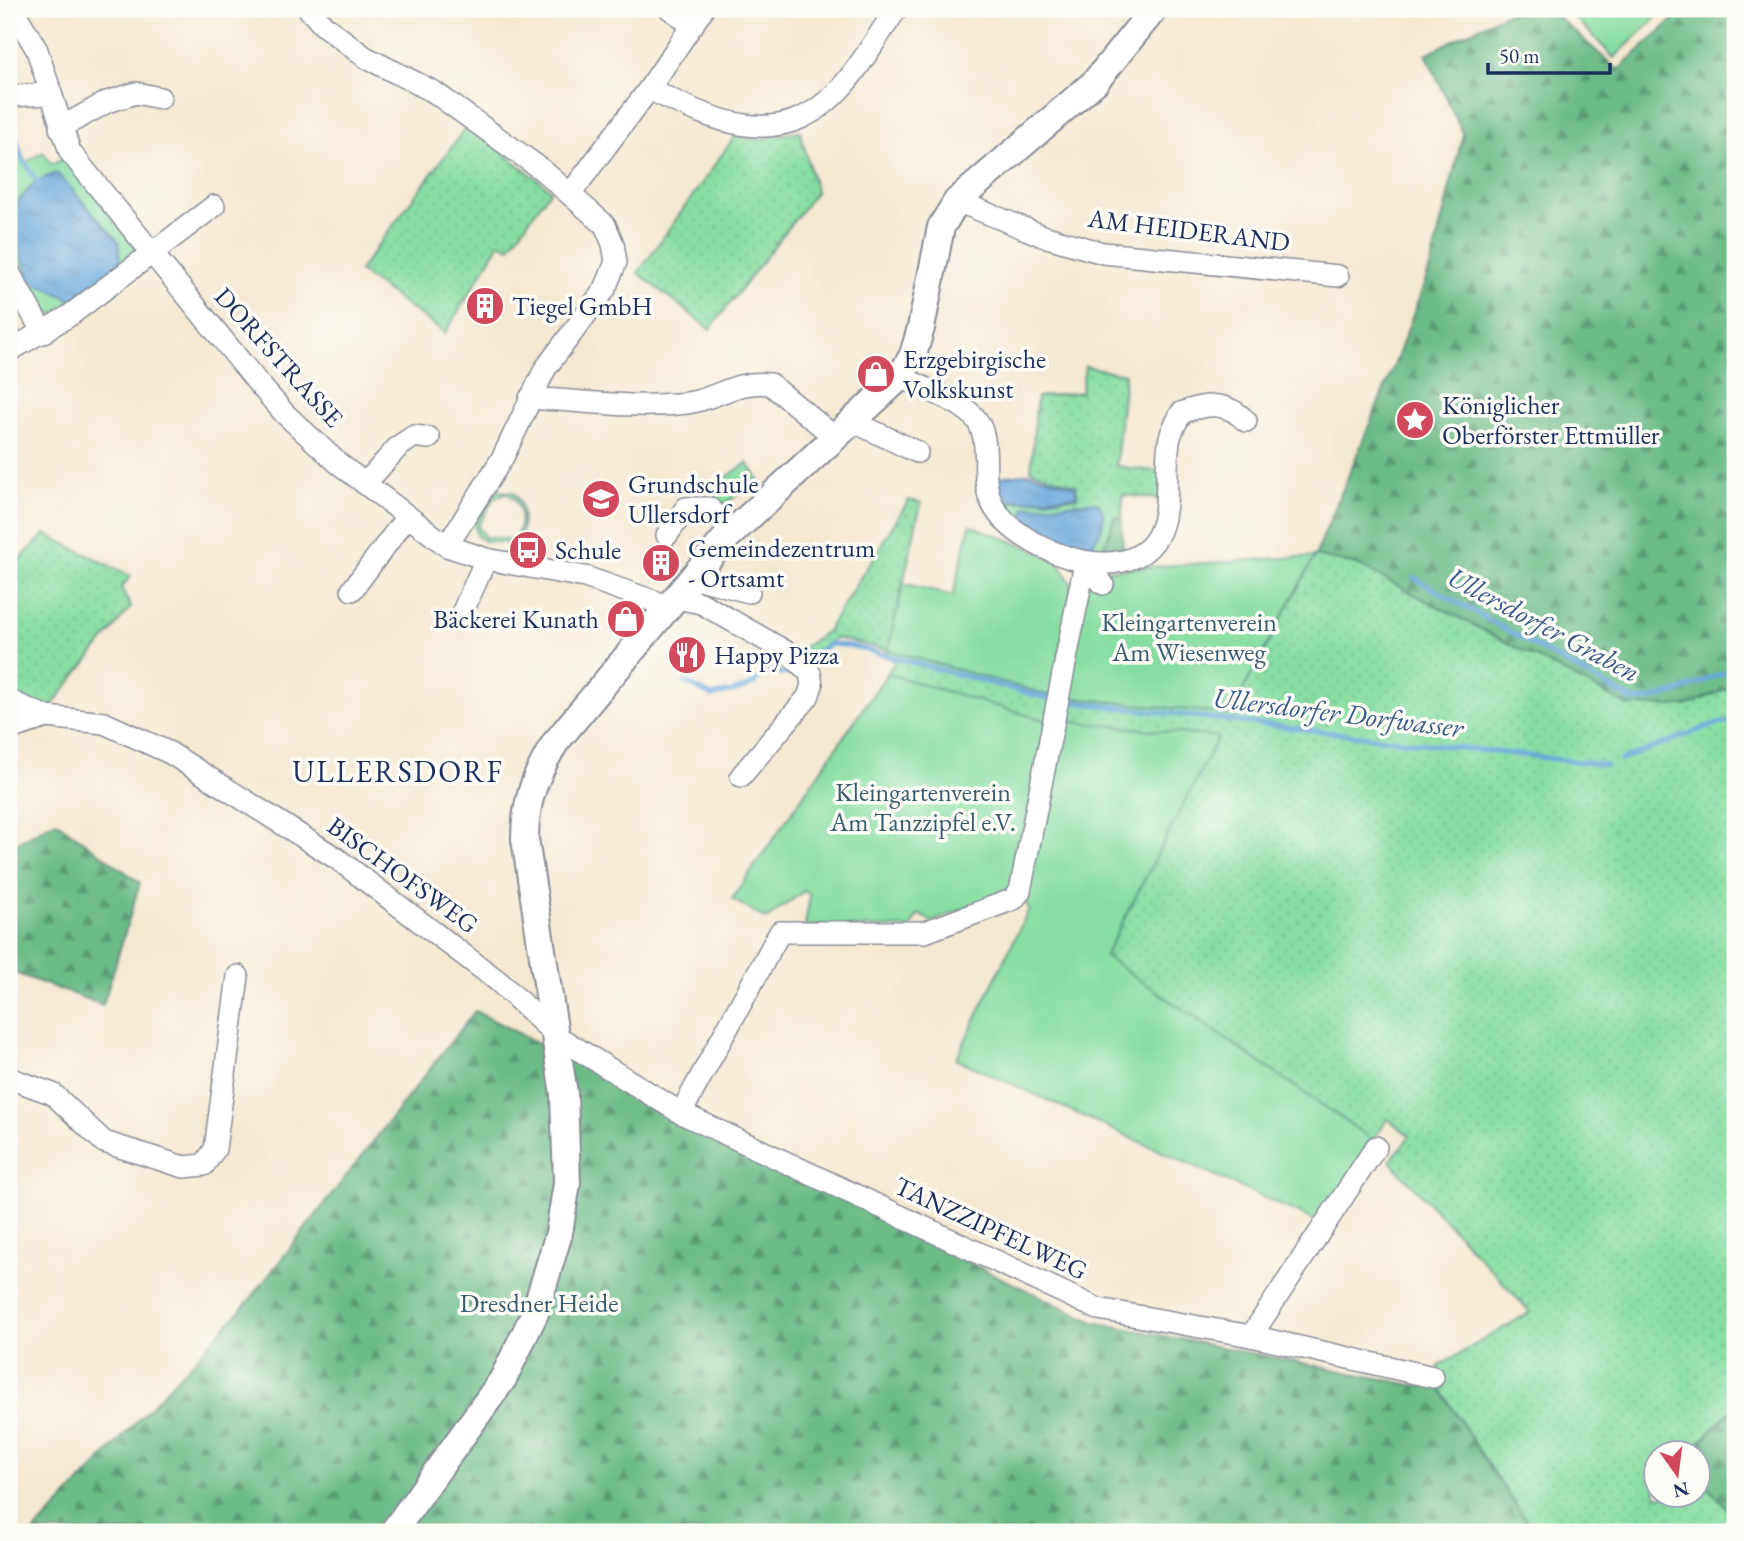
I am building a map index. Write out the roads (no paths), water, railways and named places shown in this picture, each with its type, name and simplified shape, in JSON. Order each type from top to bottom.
[{"type":"main road","points":[[393,1532],[503,1379],[534,1313],[556,1245],[567,1183],[564,1094],[558,1037],[531,881],[525,808],[535,775],[555,744],[732,531],[845,431],[900,377],[913,355],[921,328],[941,227],[957,201],[1095,82],[1154,9]]},
{"type":"street","name":"DORFSTRASSE","points":[[13,9],[37,50],[60,128],[70,152],[150,254],[285,414],[365,484],[406,518],[447,546],[486,558],[568,572],[603,582],[653,602],[672,603],[682,599],[701,603],[790,654],[810,673],[812,685],[808,696],[741,776]]},
{"type":"street","points":[[309,9],[323,25],[365,57],[434,92],[571,193],[605,225],[613,244],[616,262],[605,289],[545,369],[503,457],[447,546]]},
{"type":"street","points":[[571,193],[649,89],[698,17],[670,9]]},
{"type":"street","points":[[649,89],[702,115],[762,129],[803,118],[837,92],[897,9]]},
{"type":"street","points":[[60,128],[107,103],[136,93],[160,98]]},
{"type":"street","points":[[9,96],[50,94]]},
{"type":"street","name":"AM HEIDERAND","points":[[957,201],[1043,236],[1103,253],[1338,276]]},
{"type":"street","points":[[9,351],[43,333],[214,206]]},
{"type":"street","points":[[9,272],[43,333]]},
{"type":"street","points":[[900,377],[968,412],[978,422],[983,435],[987,490],[991,502],[1009,528],[1085,563],[1102,584]]},
{"type":"street","points":[[530,398],[625,406],[664,404],[689,402],[738,385],[770,384],[845,431],[916,452]]},
{"type":"street","points":[[1085,563],[1125,561],[1143,552],[1155,540],[1163,517],[1169,439],[1181,413],[1205,404],[1234,409],[1246,421]]},
{"type":"street","points":[[365,484],[398,447],[414,436],[429,438]]},
{"type":"street","points":[[667,535],[686,508],[709,508],[732,531]]},
{"type":"street","points":[[352,590],[406,518]]},
{"type":"street","points":[[463,611],[486,558]]},
{"type":"street","points":[[681,1113],[780,932],[925,932],[1014,899],[1020,891],[1085,563]]},
{"type":"street","points":[[692,577],[749,592]]},
{"type":"street","name":"BISCHOFSWEG","points":[[9,701],[47,717],[104,723],[170,753],[234,792],[336,858],[466,956],[498,981],[558,1037]]},
{"type":"street","name":"BISCHOFSWEG","points":[[9,729],[47,717]]},
{"type":"street","points":[[9,1078],[53,1094],[104,1142],[184,1167],[204,1165],[215,1149],[238,975]]},
{"type":"street","name":"TANZZIPFELWEG","points":[[558,1037],[681,1113],[1098,1309],[1251,1336],[1433,1377]]},
{"type":"street","points":[[1251,1336],[1376,1147]]},
{"type":"water","points":[[57,173],[119,242],[120,264],[72,300],[31,281],[13,236],[9,211],[36,181]]},
{"type":"water","points":[[1030,473],[1075,486],[1076,496],[1004,502],[995,495],[998,477]]},
{"type":"water","points":[[1096,502],[1103,514],[1101,529],[1093,543],[1083,552],[1022,522],[1025,507]]},
{"type":"waterway","name":"Ullersdorfer Dorfwasser","points":[[15,135],[21,156],[36,181]]},
{"type":"waterway","name":"Ullersdorfer Graben","points":[[1414,578],[1632,700],[1642,701],[1668,695],[1735,668]]},
{"type":"waterway","name":"Ullersdorfer Dorfwasser","points":[[810,657],[830,644],[851,646],[1050,699]]},
{"type":"waterway","name":"Ullersdorfer Dorfwasser","points":[[732,692],[750,685],[762,672],[772,668],[782,674],[791,672]]},
{"type":"waterway","name":"Ullersdorfer Dorfwasser","points":[[685,682],[712,696],[729,692]]},
{"type":"waterway","name":"Ullersdorfer Dorfwasser","points":[[1065,701],[1606,765]]},
{"type":"waterway","name":"Ullersdorfer Dorfwasser","points":[[1621,760],[1712,725],[1735,721]]},
{"type":"place","name":"Tiegel GmbH","points":[[485,306]]},
{"type":"place","name":"Erzgebirgische Volkskunst","points":[[876,374]]},
{"type":"place","name":"Königlicher Oberförster Ettmüller","points":[[1415,420]]},
{"type":"place","name":"Grundschule Ullersdorf","points":[[601,499]]},
{"type":"place","name":"Schule","points":[[528,550]]},
{"type":"place","name":"Gemeindezentrum - Ortsamt","points":[[661,563]]},
{"type":"place","name":"Bäckerei Kunath","points":[[626,619]]},
{"type":"place","name":"Happy Pizza","points":[[687,655]]},
{"type":"district","name":"ULLERSDORF","points":[[398,771]]},
{"type":"park label","name":"Kleingartenverein Am Wiesenweg","points":[[1189,637]]},
{"type":"park label","name":"Kleingartenverein Am Tanzzipfel e.V.","points":[[923,807]]},
{"type":"park label","name":"Dresdner Heide","points":[[539,1303]]}]
